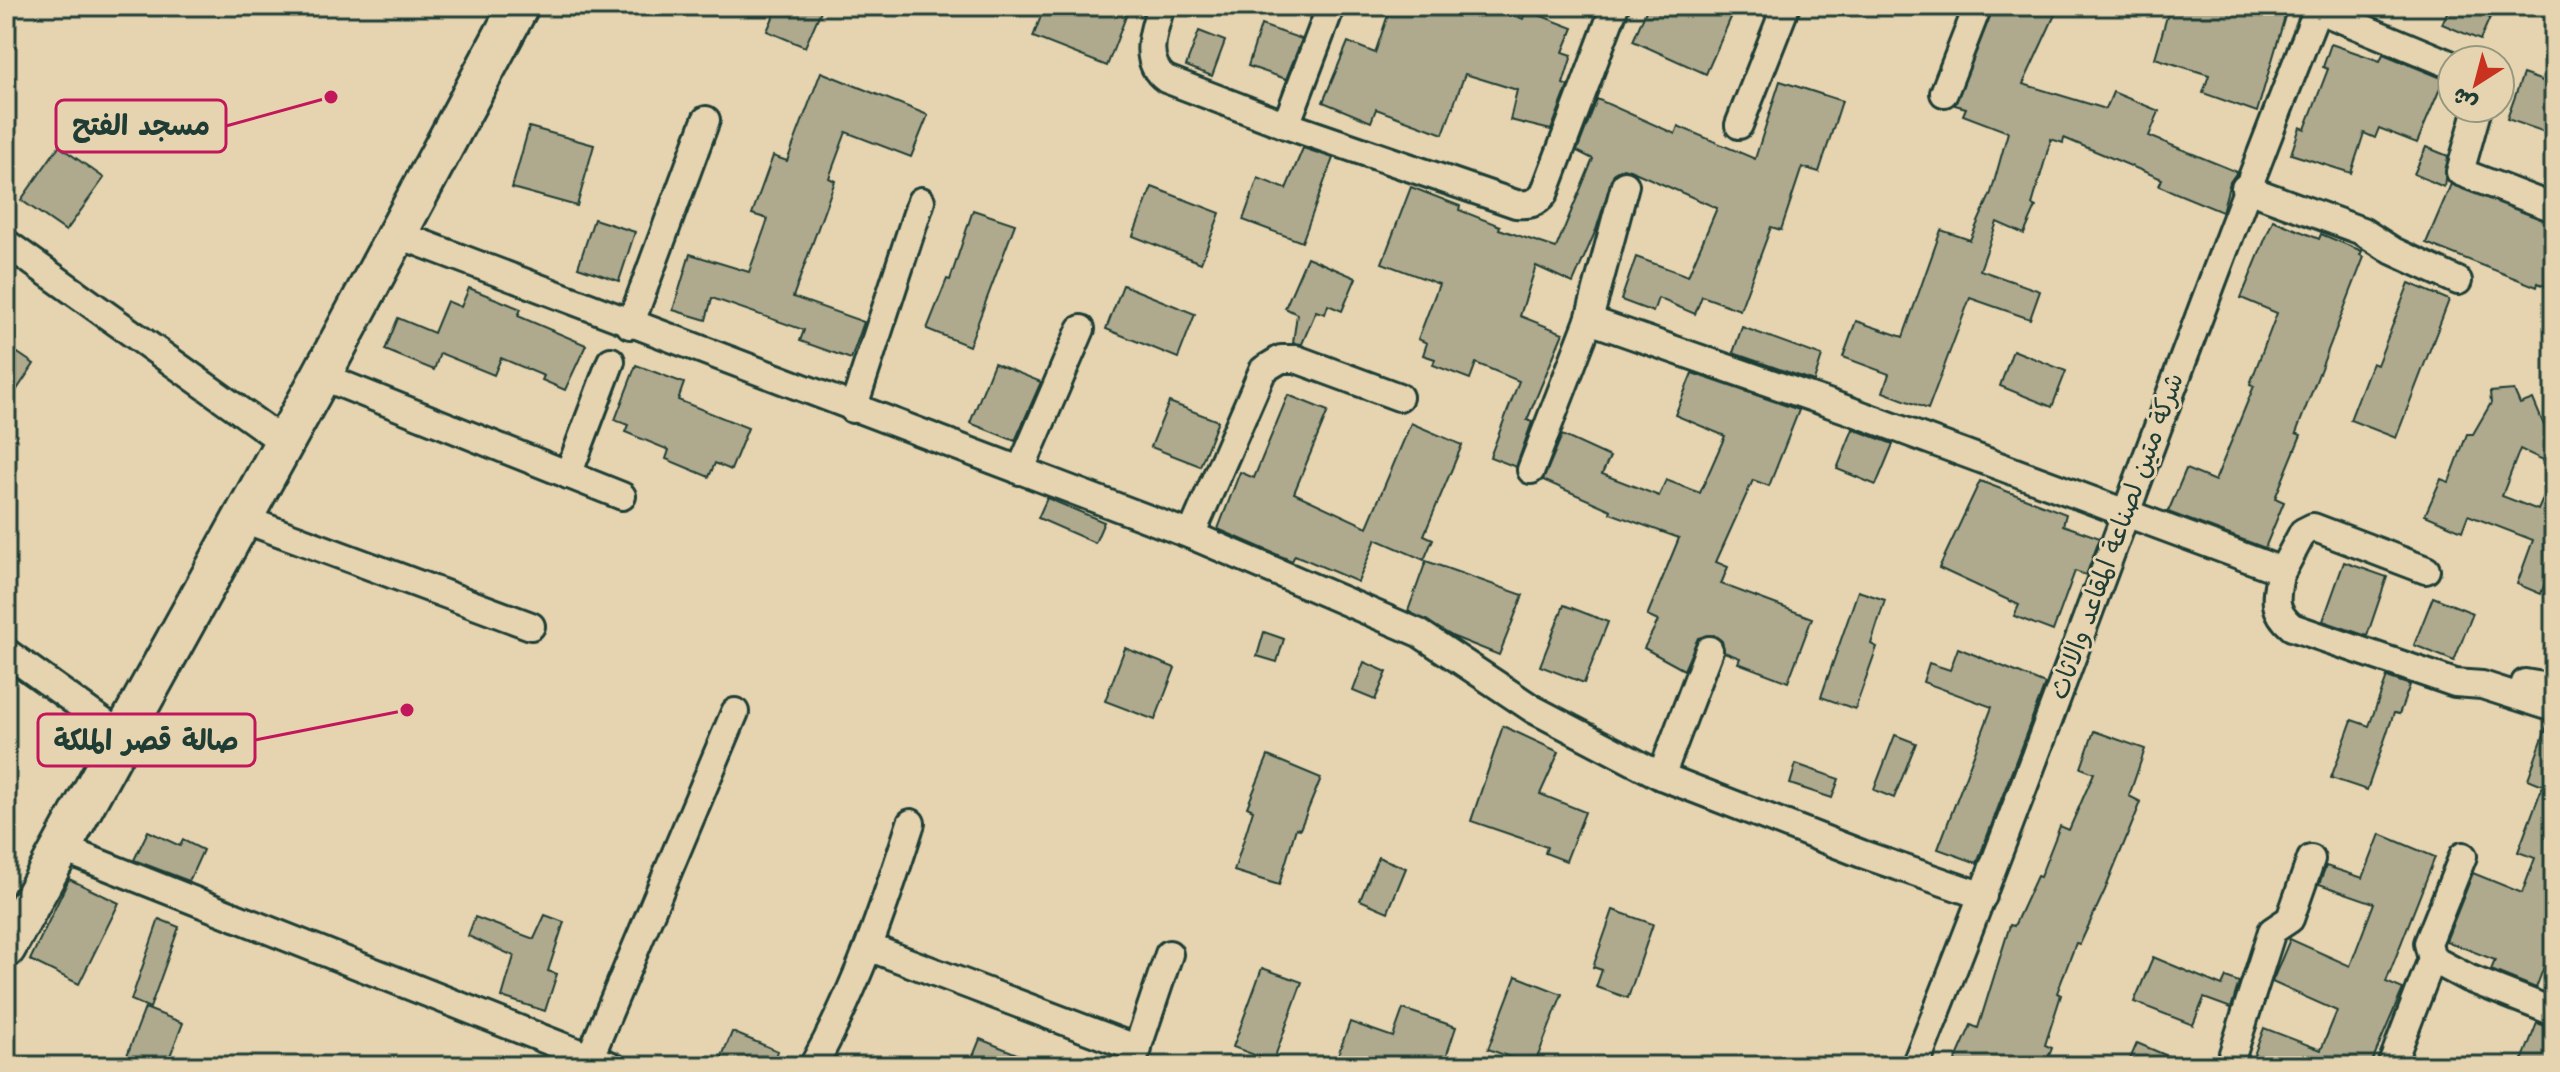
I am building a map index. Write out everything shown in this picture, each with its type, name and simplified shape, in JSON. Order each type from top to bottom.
[{"type":"main road","points":[[6,948],[16,908],[61,848],[124,737],[519,6]]},
{"type":"street","points":[[1161,6],[1152,36],[1152,62],[1158,73],[1286,125],[1516,204],[1537,202],[1544,194],[1615,6]]},
{"type":"street","points":[[1286,125],[1331,6]]},
{"type":"street","points":[[1739,125],[1786,6]]},
{"type":"street","points":[[1944,93],[1978,6]]},
{"type":"street","points":[[2318,8],[2436,58]]},
{"type":"street","name":"شركة متين لصناعة المقاعد والاثاث","points":[[1915,1066],[1983,896],[2245,188],[2318,8]]},
{"type":"street","points":[[630,325],[706,120]]},
{"type":"street","points":[[2474,124],[2460,172],[2554,208]]},
{"type":"street","points":[[1531,470],[1589,320],[1625,185]]},
{"type":"street","points":[[2245,188],[2362,231],[2393,251],[2458,281]]},
{"type":"street","points":[[853,409],[921,201]]},
{"type":"street","points":[[397,234],[630,325],[1191,535],[1419,633],[1533,709],[1661,776],[1862,854],[1983,896]]},
{"type":"street","points":[[6,243],[285,443]]},
{"type":"street","points":[[1589,320],[1851,411],[2274,568],[2280,575]]},
{"type":"street","points":[[1020,471],[1081,329]]},
{"type":"street","points":[[1191,535],[1263,370],[1281,359],[1296,359],[1399,397]]},
{"type":"street","points":[[568,475],[611,361]]},
{"type":"street","points":[[321,376],[622,496]]},
{"type":"street","points":[[243,519],[531,626]]},
{"type":"street","points":[[2426,570],[2313,527],[2303,532],[2280,575],[2275,599],[2278,615],[2292,627],[2455,683],[2482,685],[2554,708]]},
{"type":"street","points":[[1661,776],[1709,650]]},
{"type":"street","points":[[6,652],[124,737]]},
{"type":"street","points":[[2521,696],[2525,683],[2554,688]]},
{"type":"street","points":[[61,848],[601,1062],[735,712]]},
{"type":"street","points":[[813,1066],[871,948],[911,823]]},
{"type":"street","points":[[2391,1066],[2432,959],[2428,943],[2463,856]]},
{"type":"street","points":[[2229,1066],[2272,931],[2290,919],[2311,859]]},
{"type":"street","points":[[871,948],[1135,1058],[1169,954]]},
{"type":"street","points":[[2432,959],[2468,978],[2554,1012]]},
{"type":"building","points":[[778,6],[823,6],[805,47],[767,31]]},
{"type":"building","points":[[1045,6],[1116,6],[1128,11],[1107,66],[1033,37]]},
{"type":"building","points":[[1391,6],[1494,6],[1523,19],[1526,10],[1573,28],[1563,52],[1572,55],[1563,84],[1568,86],[1551,130],[1510,120],[1517,90],[1465,74],[1443,134],[1376,109],[1371,122],[1323,102],[1348,42],[1375,53]]},
{"type":"building","points":[[1648,6],[1718,6],[1733,13],[1706,74],[1633,41]]},
{"type":"building","points":[[1994,6],[2059,6],[2023,84],[2106,109],[2113,92],[2159,111],[2149,136],[2237,172],[2230,182],[2222,212],[2159,186],[2162,179],[2064,138],[2063,143],[2051,139],[2032,205],[2036,207],[2024,234],[1997,222],[1980,270],[2040,291],[2030,319],[1970,298],[1928,409],[1883,392],[1889,374],[1843,357],[1856,321],[1903,337],[1941,230],[1970,240],[1991,193],[2008,132],[1963,115],[1966,108],[1955,105]]},
{"type":"building","points":[[2170,6],[2288,6],[2257,112],[2203,93],[2209,75],[2155,58]]},
{"type":"building","points":[[2450,6],[2495,6],[2480,40],[2442,24]]},
{"type":"building","points":[[1261,25],[1302,39],[1286,79],[1248,66]]},
{"type":"building","points":[[1199,31],[1225,41],[1212,76],[1186,66]]},
{"type":"building","points":[[2331,44],[2380,61],[2383,54],[2436,76],[2436,98],[2417,143],[2379,128],[2375,138],[2364,133],[2351,173],[2291,154],[2300,127],[2305,129],[2328,69],[2323,67]]},
{"type":"building","points":[[821,72],[928,115],[911,157],[846,132],[829,178],[835,181],[793,297],[864,322],[851,359],[800,341],[804,330],[712,298],[706,320],[673,310],[690,254],[749,272],[768,219],[752,214],[773,156],[787,161]]},
{"type":"building","points":[[2523,74],[2554,85],[2554,135],[2516,122],[2516,94]]},
{"type":"building","points":[[1780,81],[1842,101],[1819,172],[1802,167],[1781,230],[1771,227],[1740,310],[1702,296],[1695,314],[1658,298],[1653,312],[1621,300],[1636,257],[1688,276],[1717,208],[1630,170],[1623,168],[1614,173],[1596,230],[1573,283],[1536,266],[1520,316],[1563,333],[1527,420],[1532,422],[1516,467],[1490,457],[1519,381],[1476,363],[1470,379],[1433,365],[1435,359],[1423,355],[1427,343],[1418,339],[1439,284],[1382,263],[1411,187],[1460,206],[1459,210],[1500,226],[1499,229],[1556,248],[1593,159],[1577,151],[1597,99],[1675,134],[1678,126],[1755,159]]},
{"type":"building","points":[[529,127],[594,145],[577,206],[512,188]]},
{"type":"building","points":[[59,146],[104,178],[66,231],[21,200]]},
{"type":"building","points":[[2426,147],[2448,156],[2444,187],[2414,174]]},
{"type":"building","points":[[1303,148],[1333,158],[1302,242],[1243,220],[1258,178],[1286,189]]},
{"type":"building","points":[[2451,184],[2554,224],[2554,290],[2538,283],[2537,287],[2426,243]]},
{"type":"building","points":[[1152,187],[1220,213],[1201,263],[1133,236]]},
{"type":"building","points":[[973,210],[1015,224],[969,346],[927,329],[947,279],[950,280]]},
{"type":"building","points":[[594,219],[635,232],[619,281],[578,267]]},
{"type":"building","points":[[2273,220],[2319,239],[2321,234],[2362,251],[2360,255],[2364,257],[2296,433],[2301,435],[2275,498],[2284,502],[2265,548],[2168,512],[2186,469],[2215,481],[2254,386],[2250,384],[2277,313],[2241,298]]},
{"type":"building","points":[[1307,257],[1356,278],[1342,311],[1328,305],[1325,314],[1316,311],[1302,344],[1293,343],[1297,314],[1285,308]]},
{"type":"building","points":[[2409,283],[2449,300],[2396,438],[2350,420],[2372,363],[2377,365]]},
{"type":"building","points":[[1123,285],[1195,314],[1178,358],[1106,329]]},
{"type":"building","points":[[469,288],[521,309],[518,316],[586,345],[565,390],[542,380],[544,376],[501,358],[494,375],[440,353],[434,370],[385,350],[398,318],[434,333],[447,301],[461,307]]},
{"type":"building","points":[[1742,327],[1822,356],[1814,381],[1733,353]]},
{"type":"building","points":[[6,345],[34,364],[6,406]]},
{"type":"building","points":[[2013,350],[2066,371],[2052,407],[2000,386]]},
{"type":"building","points":[[994,363],[1041,382],[1015,441],[970,423]]},
{"type":"building","points":[[636,365],[684,383],[678,400],[748,428],[731,470],[715,463],[709,477],[666,459],[669,450],[625,432],[628,425],[615,420]]},
{"type":"building","points":[[1692,373],[1799,410],[1769,486],[1753,480],[1716,562],[1728,567],[1721,584],[1812,618],[1788,682],[1738,663],[1740,658],[1724,652],[1722,641],[1714,635],[1698,638],[1684,670],[1644,648],[1658,621],[1647,616],[1679,538],[1610,513],[1611,510],[1543,480],[1562,435],[1610,457],[1602,474],[1659,496],[1666,480],[1700,493],[1725,436],[1675,415]]},
{"type":"building","points":[[2514,390],[2520,404],[2533,399],[2554,449],[2554,465],[2520,449],[2502,496],[2538,510],[2554,474],[2554,558],[2541,594],[2517,584],[2533,540],[2468,515],[2462,531],[2425,515],[2441,479],[2449,482],[2467,434],[2473,434],[2491,403],[2490,392]]},
{"type":"building","points":[[1288,395],[1328,411],[1294,493],[1367,527],[1411,423],[1462,445],[1424,535],[1433,539],[1424,560],[1376,539],[1358,582],[1295,555],[1292,561],[1218,529],[1240,472],[1254,478]]},
{"type":"building","points":[[1169,402],[1218,421],[1200,466],[1151,447]]},
{"type":"building","points":[[1853,429],[1893,444],[1876,485],[1837,469]]},
{"type":"building","points":[[1980,481],[2066,514],[2063,525],[2100,538],[2086,575],[2075,571],[2053,631],[2014,616],[2019,605],[1939,568]]},
{"type":"building","points":[[1047,498],[1104,522],[1095,543],[1038,518]]},
{"type":"building","points":[[1426,561],[1523,595],[1499,655],[1454,637],[1408,611]]},
{"type":"building","points":[[2344,562],[2387,577],[2367,636],[2323,621]]},
{"type":"building","points":[[1858,591],[1885,600],[1871,644],[1877,647],[1855,709],[1821,697]]},
{"type":"building","points":[[2433,597],[2473,613],[2454,661],[2414,645]]},
{"type":"building","points":[[1564,605],[1608,622],[1584,683],[1540,666]]},
{"type":"building","points":[[1264,632],[1284,639],[1277,662],[1257,656]]},
{"type":"building","points":[[1125,648],[1175,668],[1155,720],[1105,701]]},
{"type":"building","points":[[1958,648],[2045,684],[1977,863],[1938,849],[1992,707],[1923,682],[1929,663],[1950,670]]},
{"type":"building","points":[[1364,662],[1387,672],[1375,700],[1353,691]]},
{"type":"building","points":[[2387,677],[2410,685],[2399,714],[2394,713],[2367,790],[2331,778],[2352,720],[2369,726]]},
{"type":"building","points":[[2548,723],[2554,724],[2554,907],[2545,932],[2554,935],[2554,940],[2536,988],[2491,970],[2495,960],[2446,941],[2473,873],[2522,893],[2535,858],[2518,852],[2543,785],[2528,779]]},
{"type":"building","points":[[1503,726],[1559,752],[1540,794],[1585,812],[1566,861],[1545,853],[1547,847],[1471,821]]},
{"type":"building","points":[[2094,731],[2145,749],[2129,796],[2141,802],[2105,890],[2080,944],[2076,943],[2057,993],[2061,995],[2045,1045],[2052,1048],[2045,1066],[1953,1066],[1971,1025],[1978,1028],[2010,925],[2014,926],[2037,876],[2040,877],[2060,826],[2069,830],[2094,773],[2081,768]]},
{"type":"building","points":[[1895,735],[1916,743],[1894,798],[1874,790]]},
{"type":"building","points":[[1268,756],[1321,778],[1300,829],[1296,828],[1279,885],[1234,871],[1253,810],[1247,807]]},
{"type":"building","points":[[1796,764],[1839,779],[1832,798],[1790,784]]},
{"type":"building","points":[[148,831],[180,846],[183,840],[203,850],[189,881],[134,860]]},
{"type":"building","points":[[2380,834],[2435,857],[2386,982],[2403,989],[2370,1066],[2250,1066],[2264,1028],[2321,1050],[2337,1011],[2272,982],[2290,939],[2350,966],[2374,903],[2319,884],[2326,866],[2363,878]]},
{"type":"building","points":[[1378,857],[1406,868],[1388,912],[1360,900]]},
{"type":"building","points":[[69,879],[119,903],[79,984],[30,960]]},
{"type":"building","points":[[1613,910],[1653,924],[1628,998],[1596,987],[1602,970],[1593,967]]},
{"type":"building","points":[[545,915],[564,922],[548,971],[557,974],[545,1011],[502,997],[514,956],[468,936],[475,917],[534,939]]},
{"type":"building","points":[[159,919],[179,927],[150,1008],[131,1000]]},
{"type":"building","points":[[2153,957],[2222,986],[2226,977],[2239,982],[2231,1008],[2204,998],[2193,1025],[2134,1002]]},
{"type":"building","points":[[1262,968],[1302,982],[1273,1062],[1233,1047]]},
{"type":"building","points":[[1516,976],[1562,994],[1534,1066],[1488,1049]]},
{"type":"building","points":[[145,1008],[183,1023],[166,1066],[123,1066]]},
{"type":"building","points":[[1403,1009],[1456,1027],[1443,1066],[1334,1066],[1350,1022],[1393,1037]]},
{"type":"building","points":[[2537,1023],[2554,1029],[2554,1066],[2520,1066]]},
{"type":"building","points":[[732,1032],[778,1051],[772,1066],[718,1066]]},
{"type":"building","points":[[980,1039],[1044,1065],[1044,1066],[969,1066]]},
{"type":"building","points":[[2137,1043],[2191,1066],[2127,1066]]},
{"type":"place","name":"مسجد الفتح","points":[[331,97]]},
{"type":"place","name":"صالة قصر الملكة","points":[[407,710]]}]
